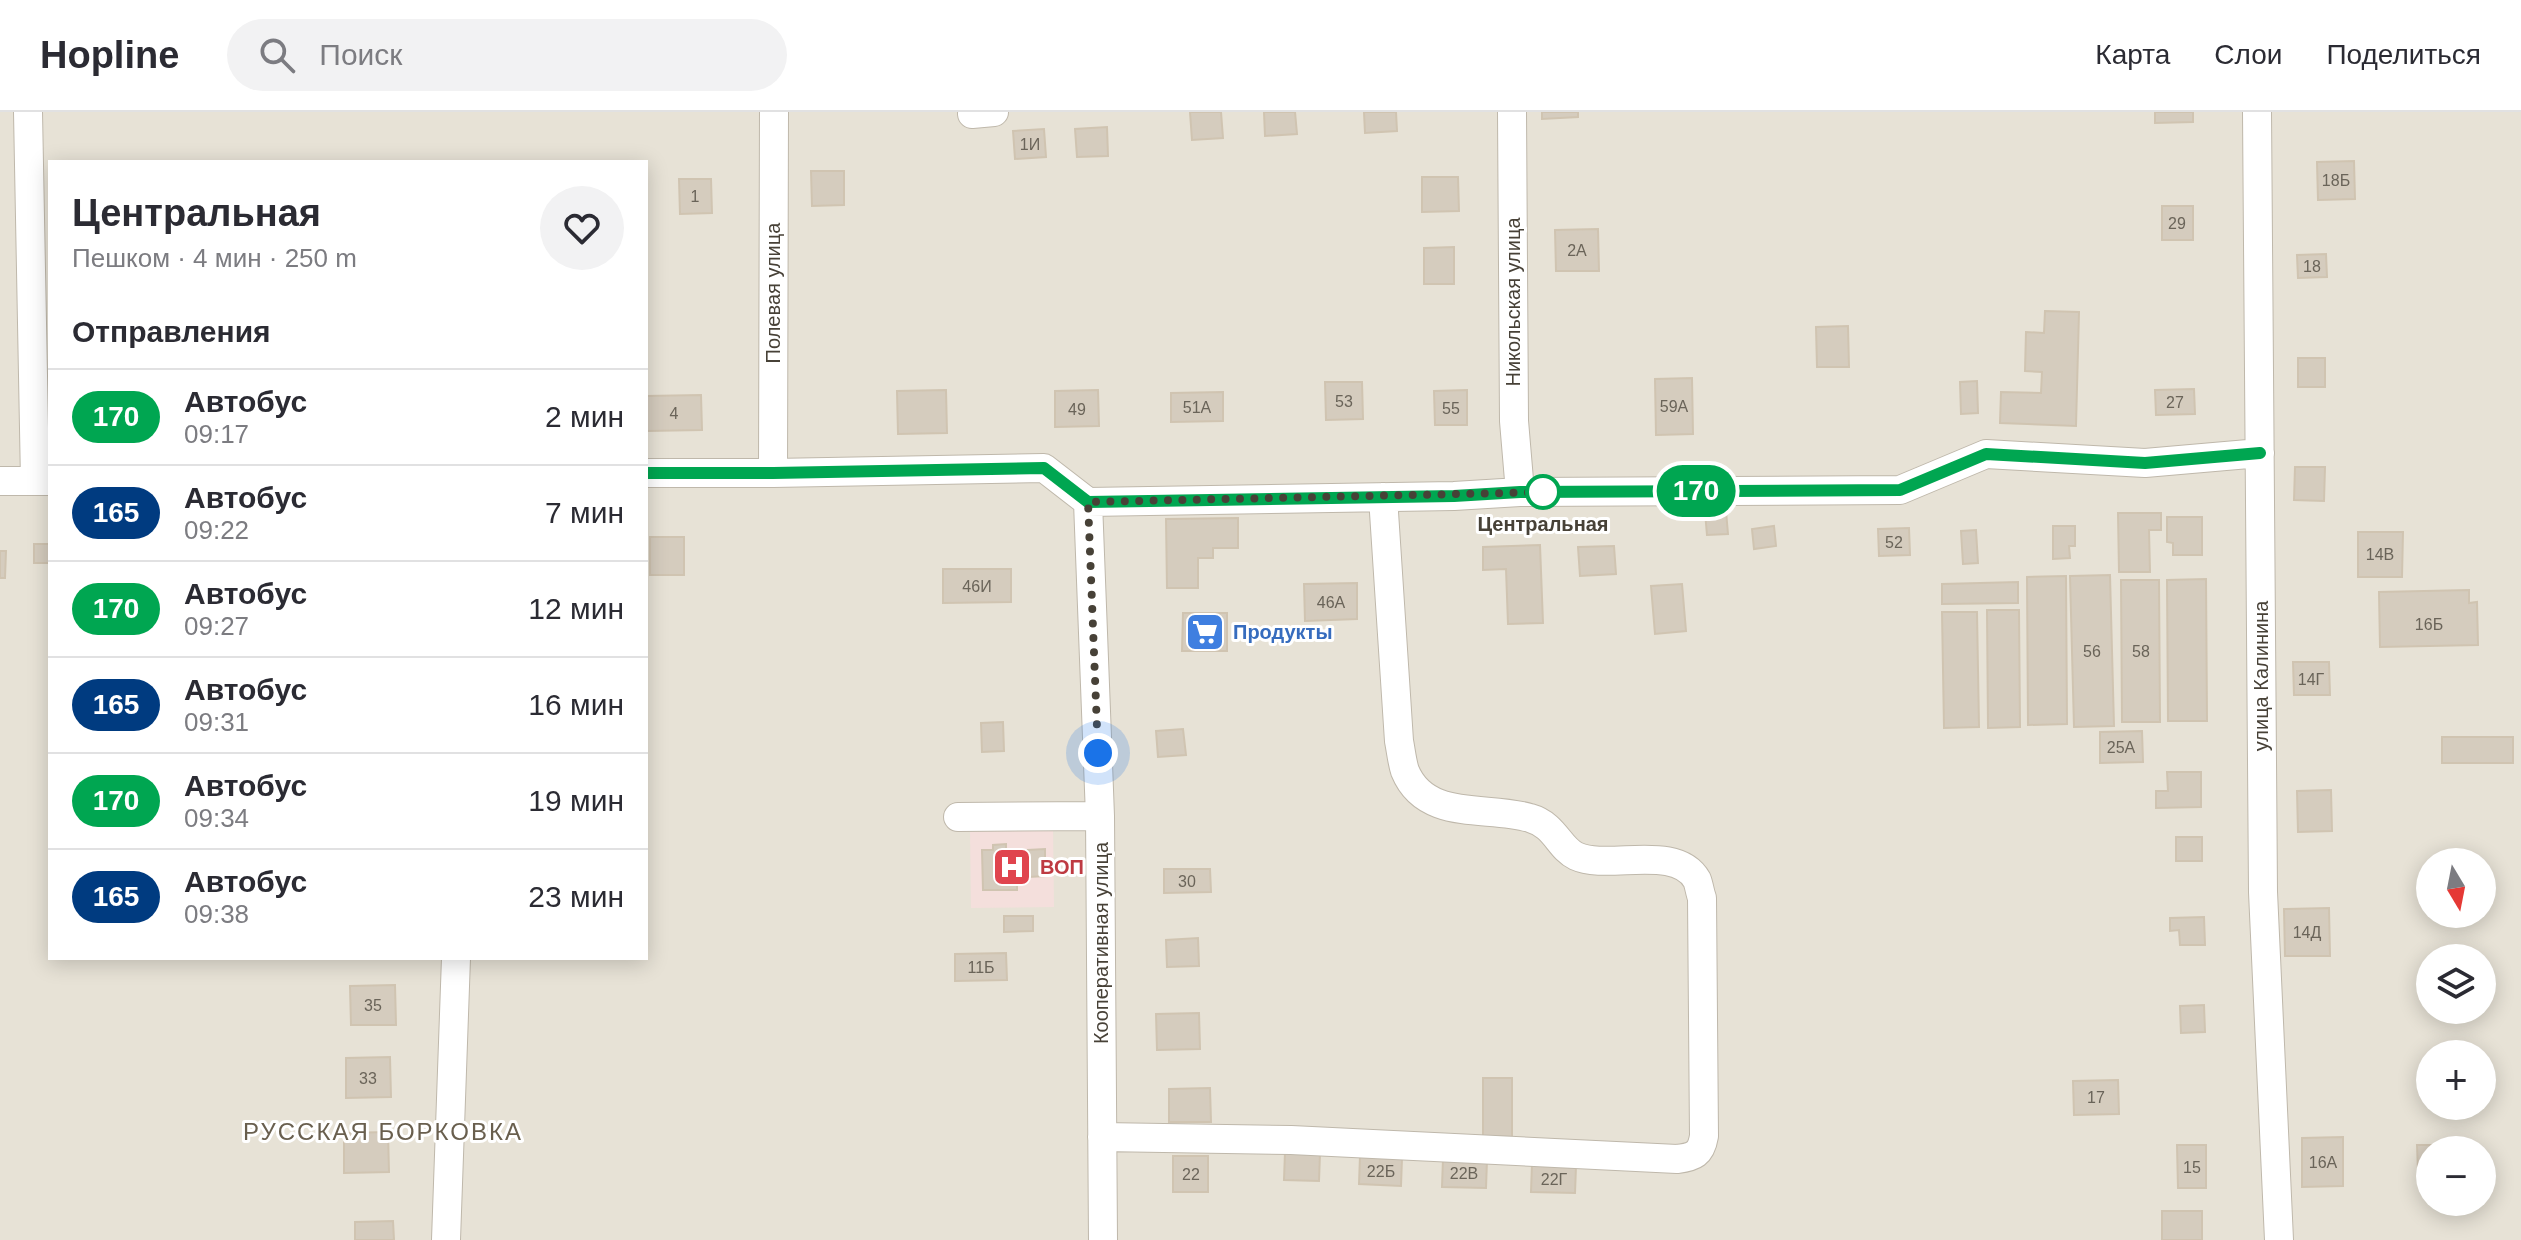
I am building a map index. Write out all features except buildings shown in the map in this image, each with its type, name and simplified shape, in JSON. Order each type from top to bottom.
[{"type":"street","points":[[0,481],[43,481],[28,112]]},
{"type":"street","name":"Полевая улица","points":[[773,473],[774,112]]},
{"type":"street","name":"Никольская улица","points":[[1512,112],[1514,421],[1520,492]]},
{"type":"street","name":"улица Калинина","points":[[2257,112],[2263,892],[2279,1240]]},
{"type":"street","points":[[648,473],[1044,468],[1088,502],[1520,492],[1900,490],[1986,454],[2145,463],[2260,453]]},
{"type":"street","points":[[1102,1137],[1291,1140],[1677,1159],[1692,1157],[1702,1149],[1702,898],[1696,879],[1679,864],[1655,860],[1591,860],[1573,855],[1549,827],[1530,817],[1450,807],[1423,796],[1406,772],[1399,741],[1383,497]]},
{"type":"street","name":"Кооперативная улица","points":[[1088,502],[1100,816],[1103,1240]]},
{"type":"street","points":[[958,817],[1100,816]]},
{"type":"street","points":[[446,1240],[456,960]]},
{"type":"shaded area","points":[[0,112],[2521,112],[2521,1240],[0,1240]]},
{"type":"shaded area","name":"ВОП","points":[[970,827],[1053,827],[1054,907],[971,908]]},
{"type":"bus line","name":"170","points":[[648,473],[1044,468],[1088,502],[1454,496],[1520,492],[1900,490],[1986,454],[2145,463],[2260,453]]},
{"type":"place","name":"Центральная","points":[[1543,492]]},
{"type":"place","name":"Продукты","points":[[1205,632]]},
{"type":"place","name":"ВОП","points":[[1012,867]]},
{"type":"district","name":"РУССКАЯ БОРКОВКА","points":[[383,1131]]},
{"type":"route","points":[[1098,753],[1088,502],[1552,492],[1543,492]]}]
